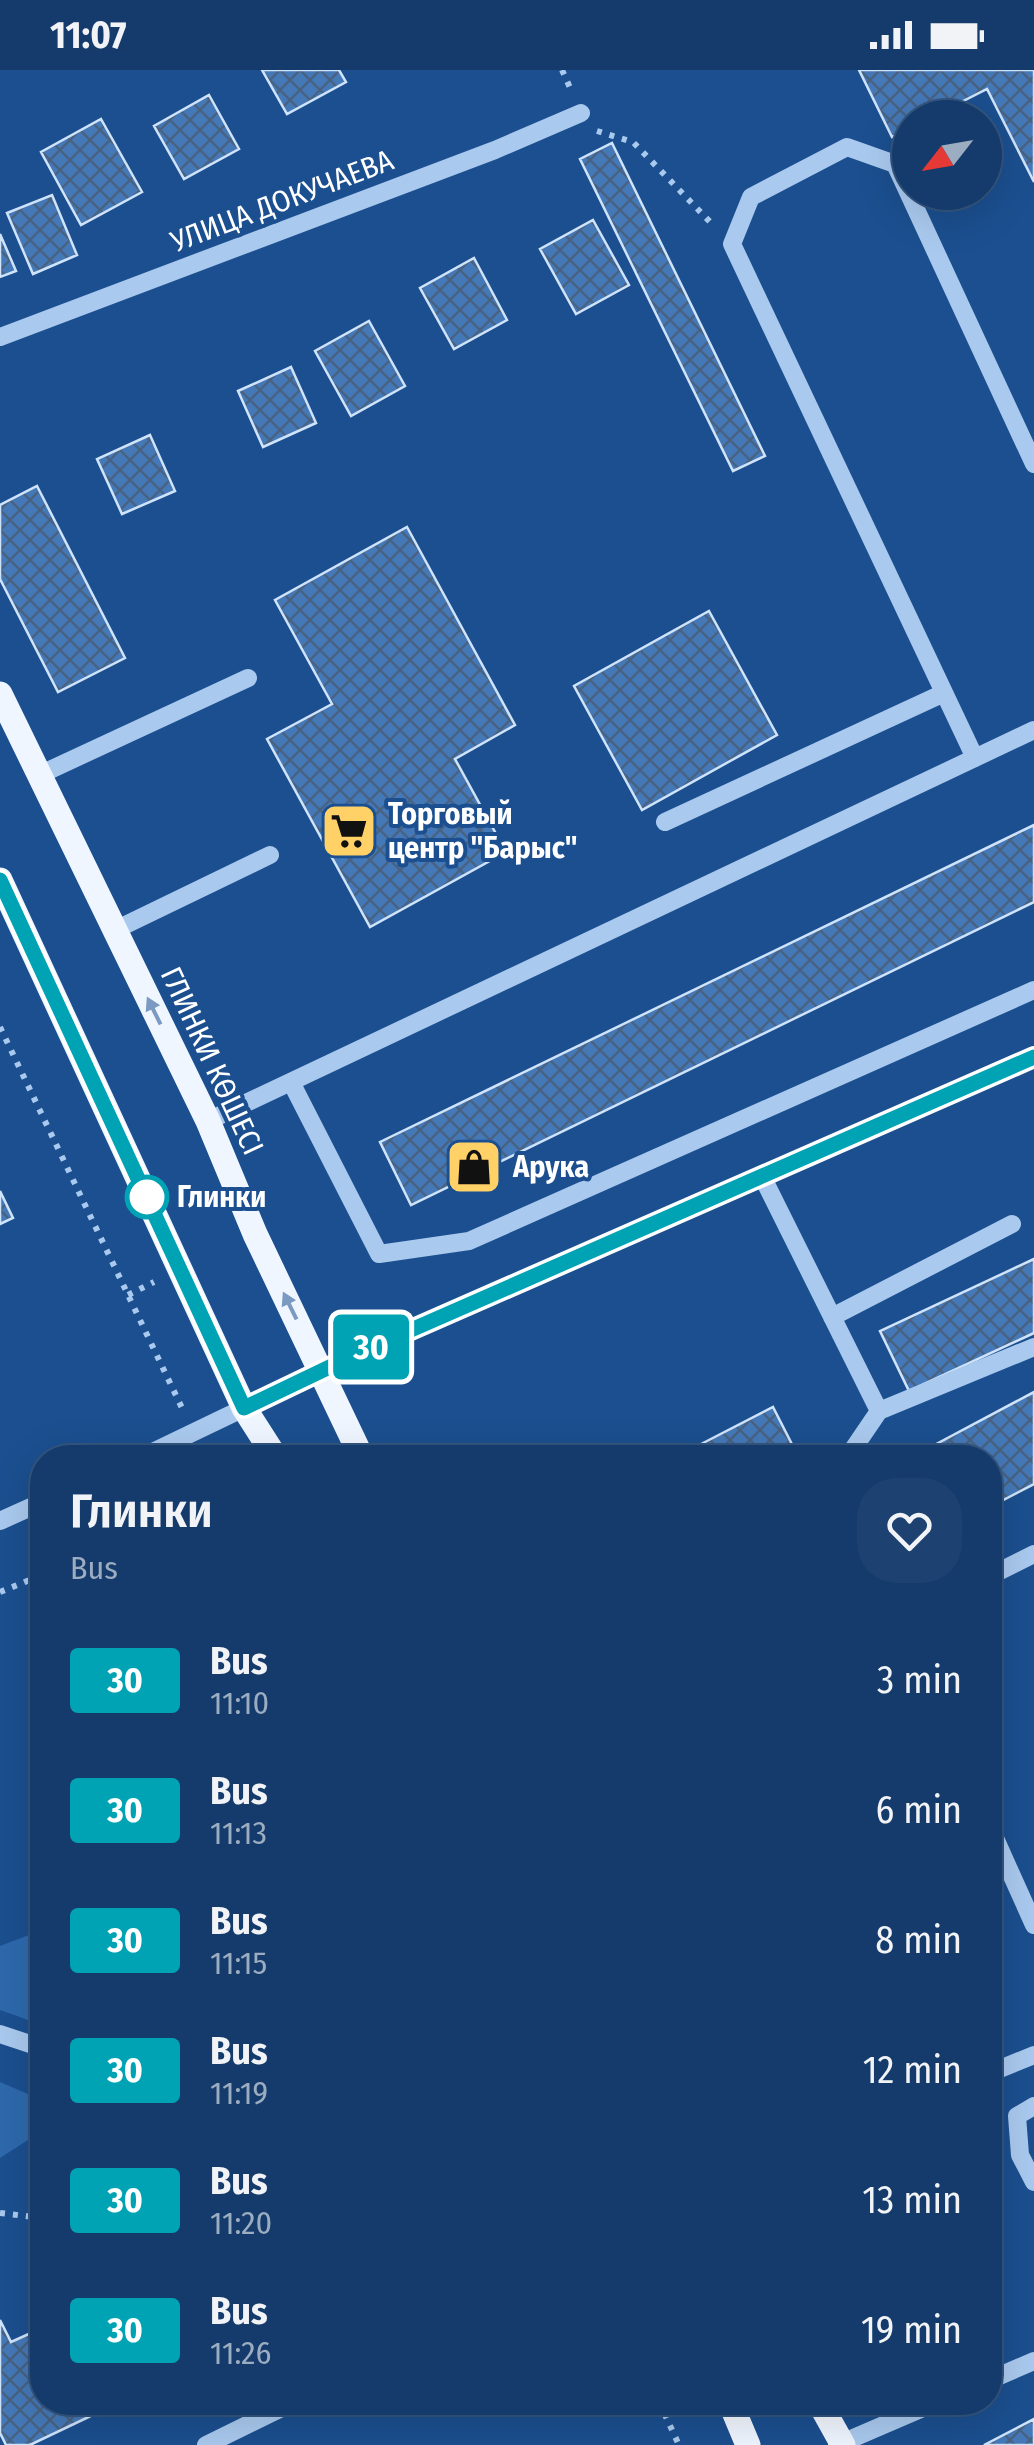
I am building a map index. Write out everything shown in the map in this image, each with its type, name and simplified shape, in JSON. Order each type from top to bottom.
[{"type":"main road","name":"ГЛИНКИ КӨШЕСІ","points":[[0,694],[208,1121],[254,1234],[356,1445]]},
{"type":"main road","points":[[0,880],[244,1408],[268,1445]]},
{"type":"main road","points":[[735,2415],[748,2445]]},
{"type":"main road","points":[[826,2415],[840,2444]]},
{"type":"street","name":"УЛИЦА ДОКУЧАЕВА","points":[[0,337],[494,150],[581,113]]},
{"type":"street","points":[[975,758],[732,244],[752,197],[847,148],[895,164],[1034,464]]},
{"type":"street","points":[[39,775],[248,678]]},
{"type":"street","points":[[665,822],[944,692]]},
{"type":"street","points":[[208,1121],[1034,730]]},
{"type":"street","points":[[114,930],[270,855]]},
{"type":"street","points":[[292,1082],[379,1254],[468,1242],[1034,990]]},
{"type":"street","points":[[167,1445],[322,1370],[1034,1057]]},
{"type":"street","points":[[762,1176],[879,1411]]},
{"type":"street","points":[[832,1317],[1012,1224]]},
{"type":"street","points":[[856,1445],[879,1411],[1034,1347]]},
{"type":"street","points":[[0,1521],[30,1507]]},
{"type":"street","points":[[1002,1570],[1034,1554]]},
{"type":"street","points":[[1002,1854],[1034,1925]]},
{"type":"street","points":[[0,2034],[30,2044]]},
{"type":"street","points":[[1002,2068],[1034,2055]]},
{"type":"street","points":[[1034,2106],[1017,2116],[1020,2155],[1034,2182]]},
{"type":"street","points":[[1002,2375],[1034,2361]]},
{"type":"street","points":[[206,2445],[267,2415]]},
{"type":"street","points":[[840,2444],[907,2415]]},
{"type":"path","points":[[581,113],[596,130],[633,142],[732,244]]},
{"type":"path","points":[[0,1027],[185,1414]]},
{"type":"path","points":[[0,1592],[30,1579]]},
{"type":"path","points":[[0,2213],[30,2217]]},
{"type":"path","points":[[664,2415],[679,2445]]},
{"type":"shaded area","points":[[30,1935],[30,2021],[0,2010],[0,1946]]},
{"type":"shaded area","points":[[0,2082],[30,2095],[30,2139],[0,2158]]},
{"type":"building","points":[[262,70],[339,70],[346,82],[287,114]]},
{"type":"building","points":[[859,70],[1034,70],[1034,182],[1002,119],[1002,100],[993,100],[987,89],[965,100],[892,100],[892,137]]},
{"type":"building","points":[[209,95],[239,149],[184,179],[154,126]]},
{"type":"building","points":[[101,119],[142,192],[81,225],[41,152]]},
{"type":"building","points":[[612,143],[765,456],[733,471],[580,159]]},
{"type":"building","points":[[52,195],[77,255],[33,274],[7,213]]},
{"type":"building","points":[[593,220],[629,285],[576,314],[540,249]]},
{"type":"building","points":[[0,234],[16,271],[0,277]]},
{"type":"building","points":[[474,258],[507,320],[454,349],[420,288]]},
{"type":"building","points":[[369,321],[405,386],[351,416],[315,351]]},
{"type":"building","points":[[291,367],[316,423],[263,447],[238,391]]},
{"type":"building","points":[[150,435],[175,491],[122,514],[97,459]]},
{"type":"building","points":[[37,486],[125,658],[58,692],[0,579],[0,505]]},
{"type":"building","points":[[407,527],[515,725],[455,759],[506,852],[370,927],[267,739],[332,704],[275,600]]},
{"type":"building","points":[[709,611],[777,735],[642,810],[574,686]]},
{"type":"building","points":[[1034,825],[1034,902],[411,1205],[380,1142]]},
{"type":"building","points":[[0,1191],[13,1218],[0,1224]]},
{"type":"building","points":[[1034,1259],[1034,1333],[909,1391],[880,1331]]},
{"type":"building","points":[[1034,1392],[1034,1484],[1002,1501],[1002,1445],[934,1445]]},
{"type":"building","points":[[773,1407],[792,1445],[699,1445]]},
{"type":"building","points":[[0,2320],[11,2342],[30,2333],[30,2415],[93,2415],[30,2445],[6,2445],[0,2433]]},
{"type":"building","points":[[1034,2419],[1034,2445],[984,2445]]},
{"type":"bus line","name":"30","points":[[0,880],[244,1408],[363,1351],[1034,1057]]},
{"type":"place","name":"Торговый центр \"Барыс\"","points":[[349,831]]},
{"type":"place","name":"Арука","points":[[474,1167]]},
{"type":"place","name":"Глинки","points":[[147,1197]]}]
